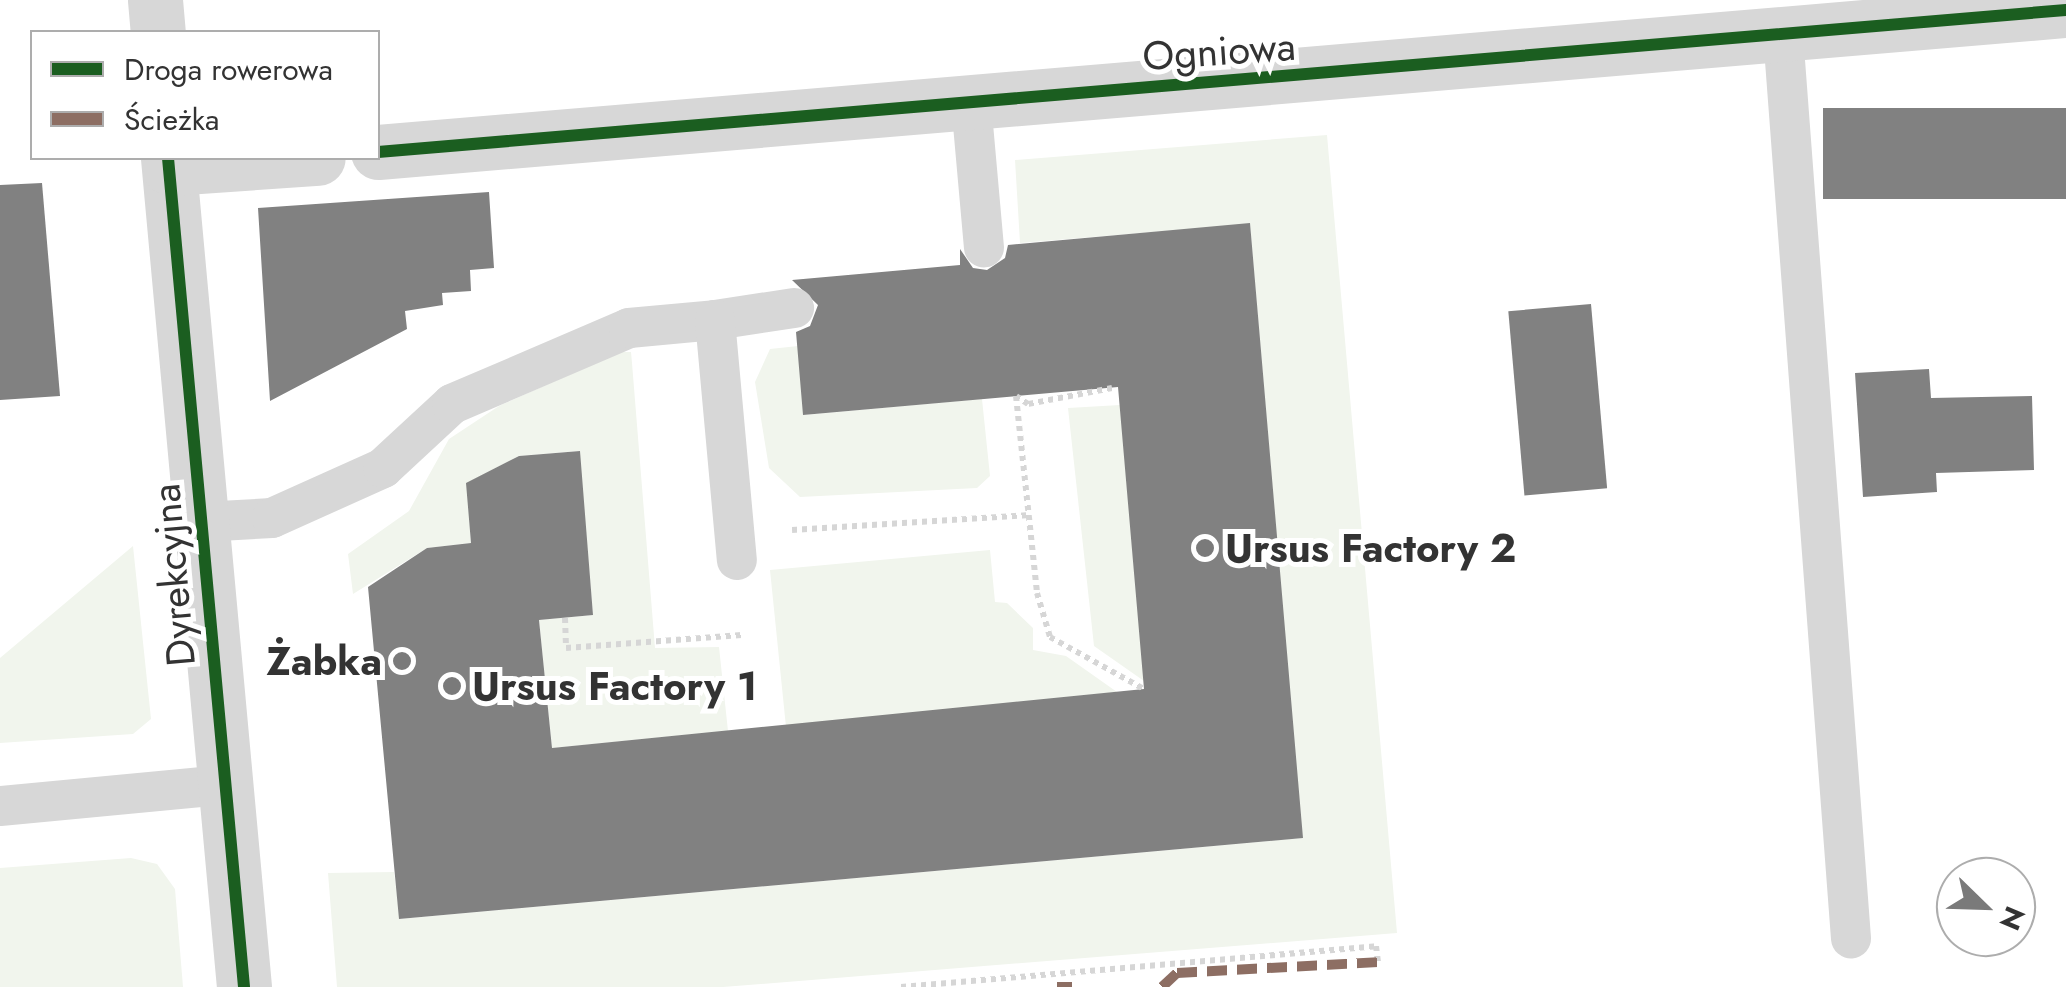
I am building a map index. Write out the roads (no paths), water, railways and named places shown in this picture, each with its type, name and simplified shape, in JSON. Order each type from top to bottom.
[{"type":"street","points":[[155,0],[158,30]]},
{"type":"street","name":"Ogniowa","points":[[380,152],[1783,34],[1958,10],[2066,10]]},
{"type":"street","points":[[169,163],[258,160]]},
{"type":"street","name":"Dyrekcyjna","points":[[169,163],[244,987]]},
{"type":"lane","points":[[1783,34],[1851,938]]},
{"type":"lane","points":[[971,102],[984,247]]},
{"type":"lane","points":[[201,522],[272,518],[383,468],[452,404],[629,328],[794,308]]},
{"type":"lane","points":[[716,320],[735,547]]},
{"type":"lane","points":[[0,806],[224,785]]},
{"type":"place","name":"Ursus Factory 2","points":[[1205,548]]},
{"type":"place","name":"Żabka","points":[[402,661]]},
{"type":"place","name":"Ursus Factory 1","points":[[452,686]]}]
